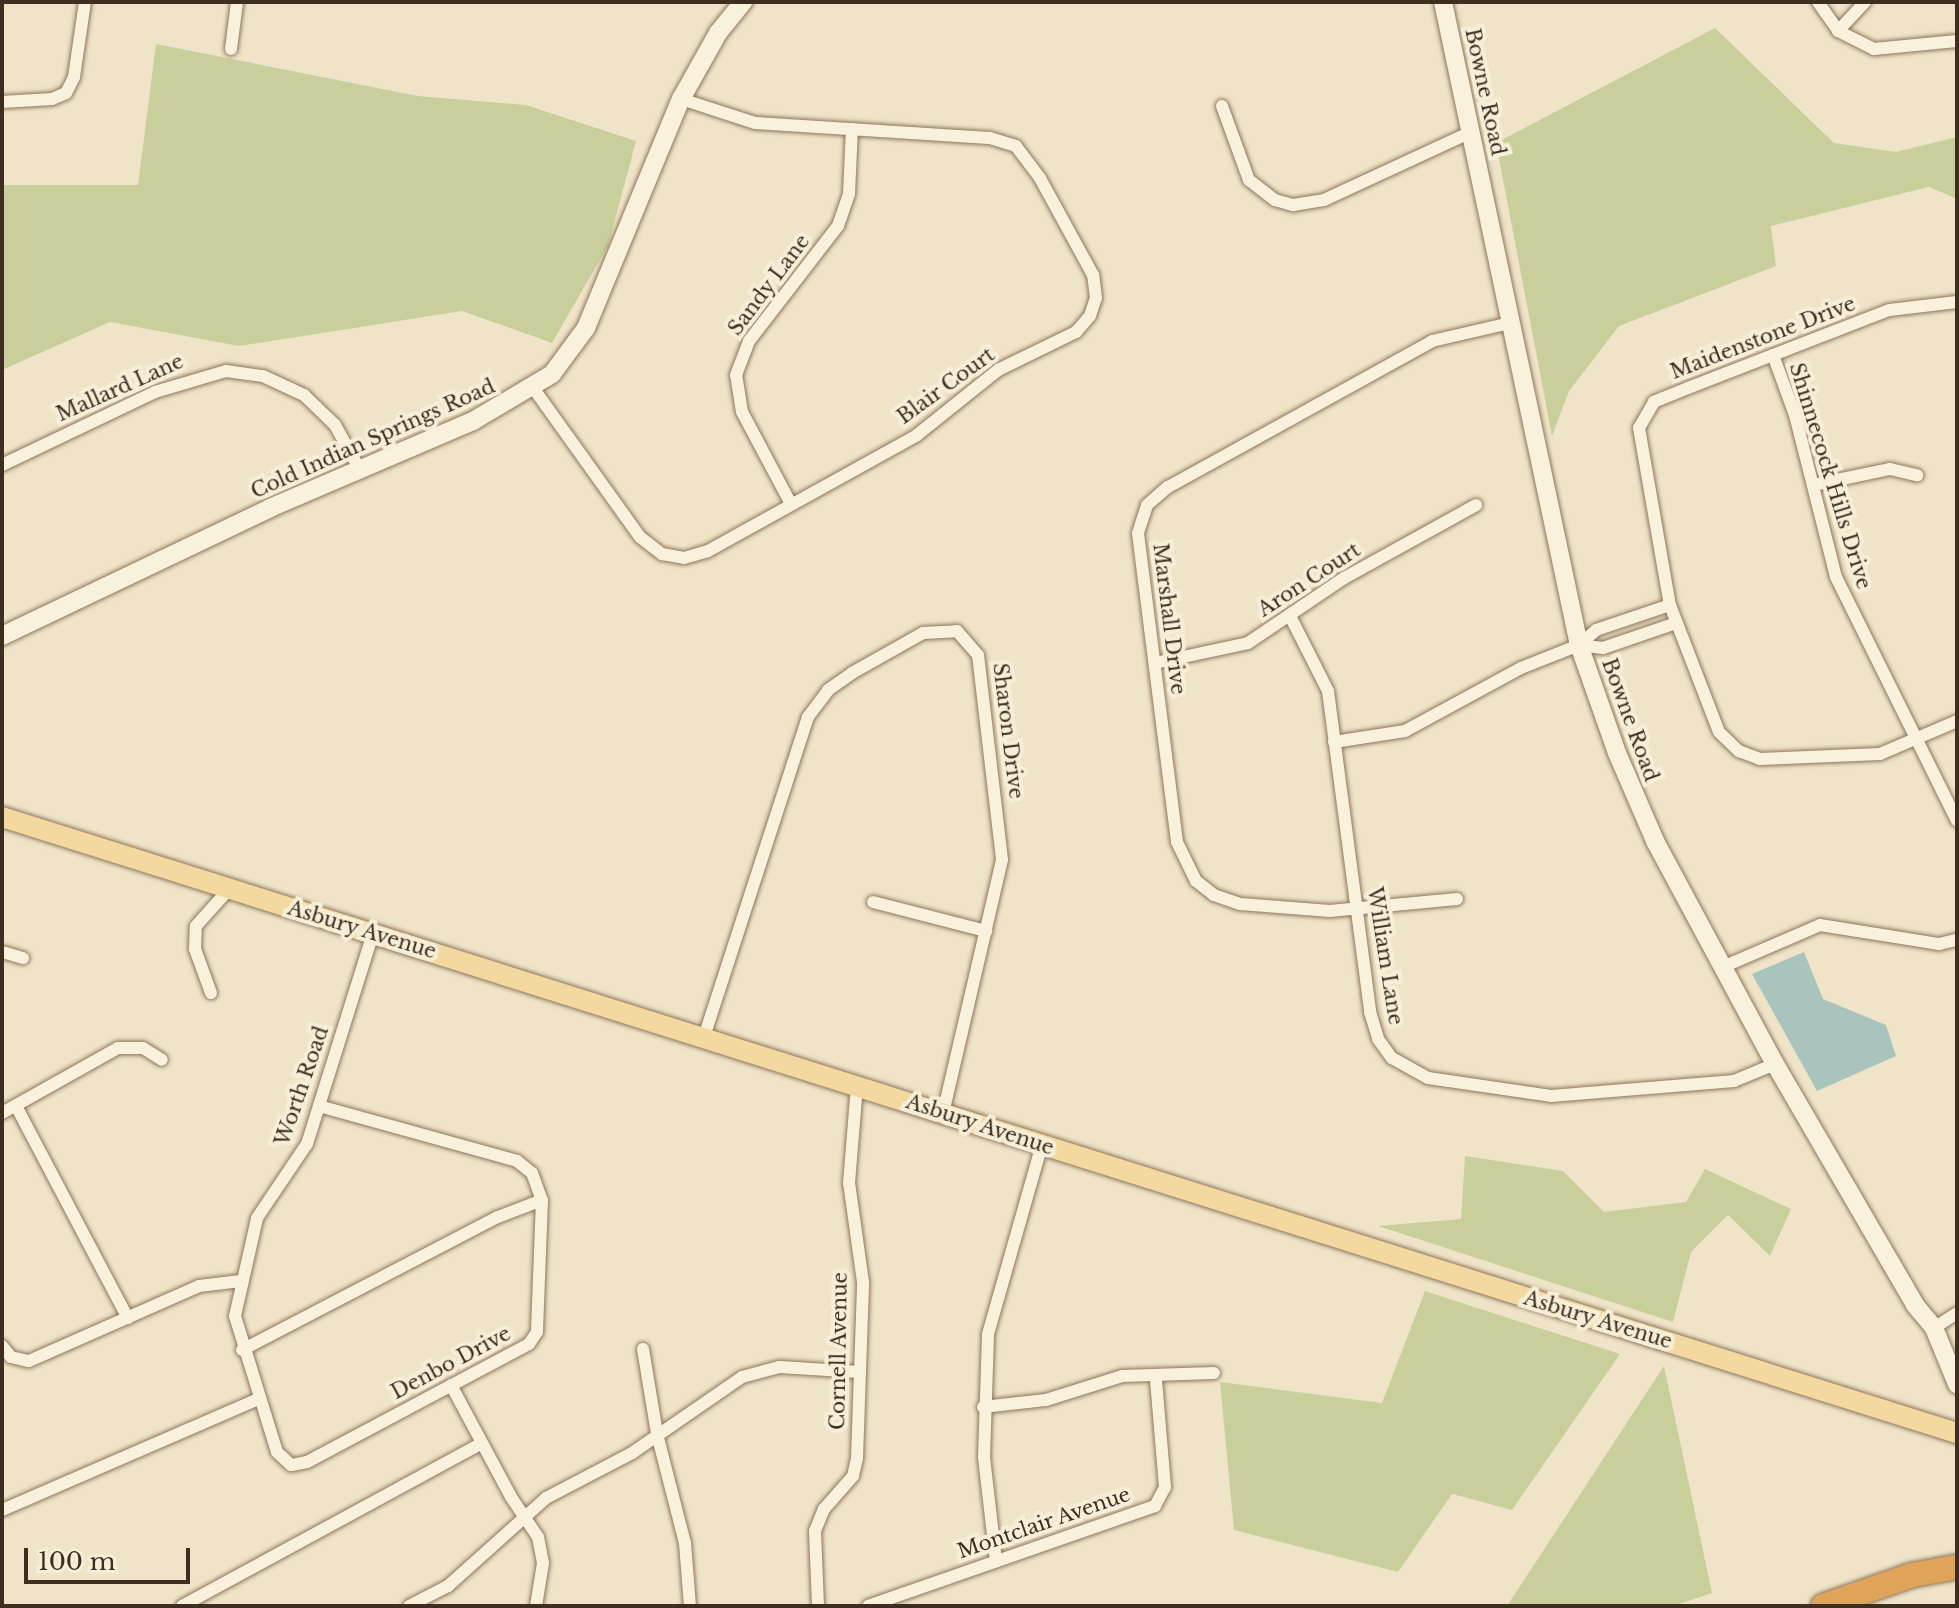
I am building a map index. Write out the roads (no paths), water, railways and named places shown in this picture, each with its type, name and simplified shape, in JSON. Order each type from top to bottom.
[{"type":"highway","points":[[1823,1606],[1912,1575],[1957,1567]]},
{"type":"main road","name":"Asbury Avenue","points":[[2,817],[1957,1433]]},
{"type":"street","points":[[2,102],[52,99],[66,93],[74,77],[85,2]]},
{"type":"street","points":[[231,49],[237,2]]},
{"type":"street","name":"Cold Indian Springs Road","points":[[3,634],[534,389],[557,369],[586,328],[681,99],[718,33],[743,2]]},
{"type":"street","name":"Bowne Road","points":[[1443,2],[1579,645],[1656,843],[1725,966],[1775,1064],[1915,1305],[1934,1328],[1957,1384]]},
{"type":"street","points":[[1818,2],[1838,31],[1883,50],[1957,41]]},
{"type":"street","points":[[1838,31],[1865,2]]},
{"type":"street","name":"Blair Court","points":[[534,389],[640,537],[662,554],[695,556],[917,435],[998,370],[1076,332],[1090,316],[1096,298],[1093,275],[1040,178],[1016,146],[989,138],[755,123],[681,99]]},
{"type":"street","points":[[1222,106],[1249,180],[1275,200],[1293,205],[1324,200],[1471,132]]},
{"type":"street","name":"Sandy Lane","points":[[791,504],[742,412],[736,375],[749,341],[838,226],[849,194],[852,129]]},
{"type":"street","name":"Maidenstone Drive","points":[[1957,302],[1889,310],[1654,402],[1639,428],[1670,605],[1719,732],[1739,751],[1760,759],[1880,754],[1957,721]]},
{"type":"street","name":"Marshall Drive","points":[[1457,899],[1356,910],[1240,904],[1214,895],[1196,881],[1177,842],[1138,533],[1143,512],[1155,495],[1432,341],[1510,323]]},
{"type":"street","name":"Shinnecock Hills Drive","points":[[1773,355],[1813,485],[1836,577],[1859,631],[1919,736],[1957,821]]},
{"type":"street","name":"Mallard Lane","points":[[2,465],[155,392],[226,371],[263,376],[304,395],[335,425],[360,470]]},
{"type":"street","points":[[1813,485],[1890,469],[1917,475]]},
{"type":"street","name":"Aron Court","points":[[1155,663],[1232,649],[1290,616],[1344,578],[1476,505]]},
{"type":"street","points":[[1334,742],[1405,731],[1521,668],[1579,645],[1596,630],[1670,605]]},
{"type":"street","name":"William Lane","points":[[1290,616],[1324,676],[1372,1025],[1392,1058],[1415,1074],[1551,1096],[1721,1083],[1775,1064]]},
{"type":"street","points":[[1579,645],[1603,648],[1676,623]]},
{"type":"street","name":"Sharon Drive","points":[[704,1037],[808,717],[828,690],[852,673],[932,630],[957,631],[978,655],[1003,846],[943,1113]]},
{"type":"street","points":[[211,993],[195,949],[196,926],[230,888]]},
{"type":"street","points":[[873,902],[986,931]]},
{"type":"street","points":[[1725,966],[1820,925],[1939,944],[1957,940]]},
{"type":"street","name":"Worth Road","points":[[291,1465],[277,1452],[234,1327],[241,1281],[263,1205],[303,1153],[373,934]]},
{"type":"street","points":[[2,952],[23,958]]},
{"type":"street","points":[[2,1113],[118,1048],[143,1048],[162,1060]]},
{"type":"street","name":"Cornell Avenue","points":[[818,1606],[815,1531],[824,1509],[855,1468],[863,1282],[849,1183],[857,1086]]},
{"type":"street","points":[[16,1106],[128,1318]]},
{"type":"street","points":[[242,1350],[498,1217],[542,1200],[532,1173],[517,1161],[319,1106]]},
{"type":"street","points":[[996,1561],[983,1407],[992,1306],[1042,1145]]},
{"type":"street","name":"Denbo Drive","points":[[291,1465],[307,1462],[534,1339],[542,1200]]},
{"type":"street","points":[[2,1346],[18,1360],[29,1361],[207,1283],[241,1281]]},
{"type":"street","points":[[1934,1328],[1957,1313]]},
{"type":"street","points":[[643,1349],[657,1434],[685,1543],[690,1606]]},
{"type":"street","points":[[409,1606],[448,1586],[546,1498],[611,1466],[742,1377],[765,1368],[859,1372]]},
{"type":"street","points":[[983,1407],[1046,1400],[1106,1379],[1156,1379],[1214,1373]]},
{"type":"street","name":"Montclair Avenue","points":[[868,1606],[1160,1501],[1165,1487],[1156,1379]]},
{"type":"street","points":[[451,1385],[543,1549],[536,1606]]},
{"type":"street","points":[[2,1510],[258,1399]]},
{"type":"street","points":[[182,1606],[482,1443]]},
{"type":"water","points":[[1804,952],[1823,999],[1886,1025],[1896,1056],[1817,1091],[1752,974]]}]
